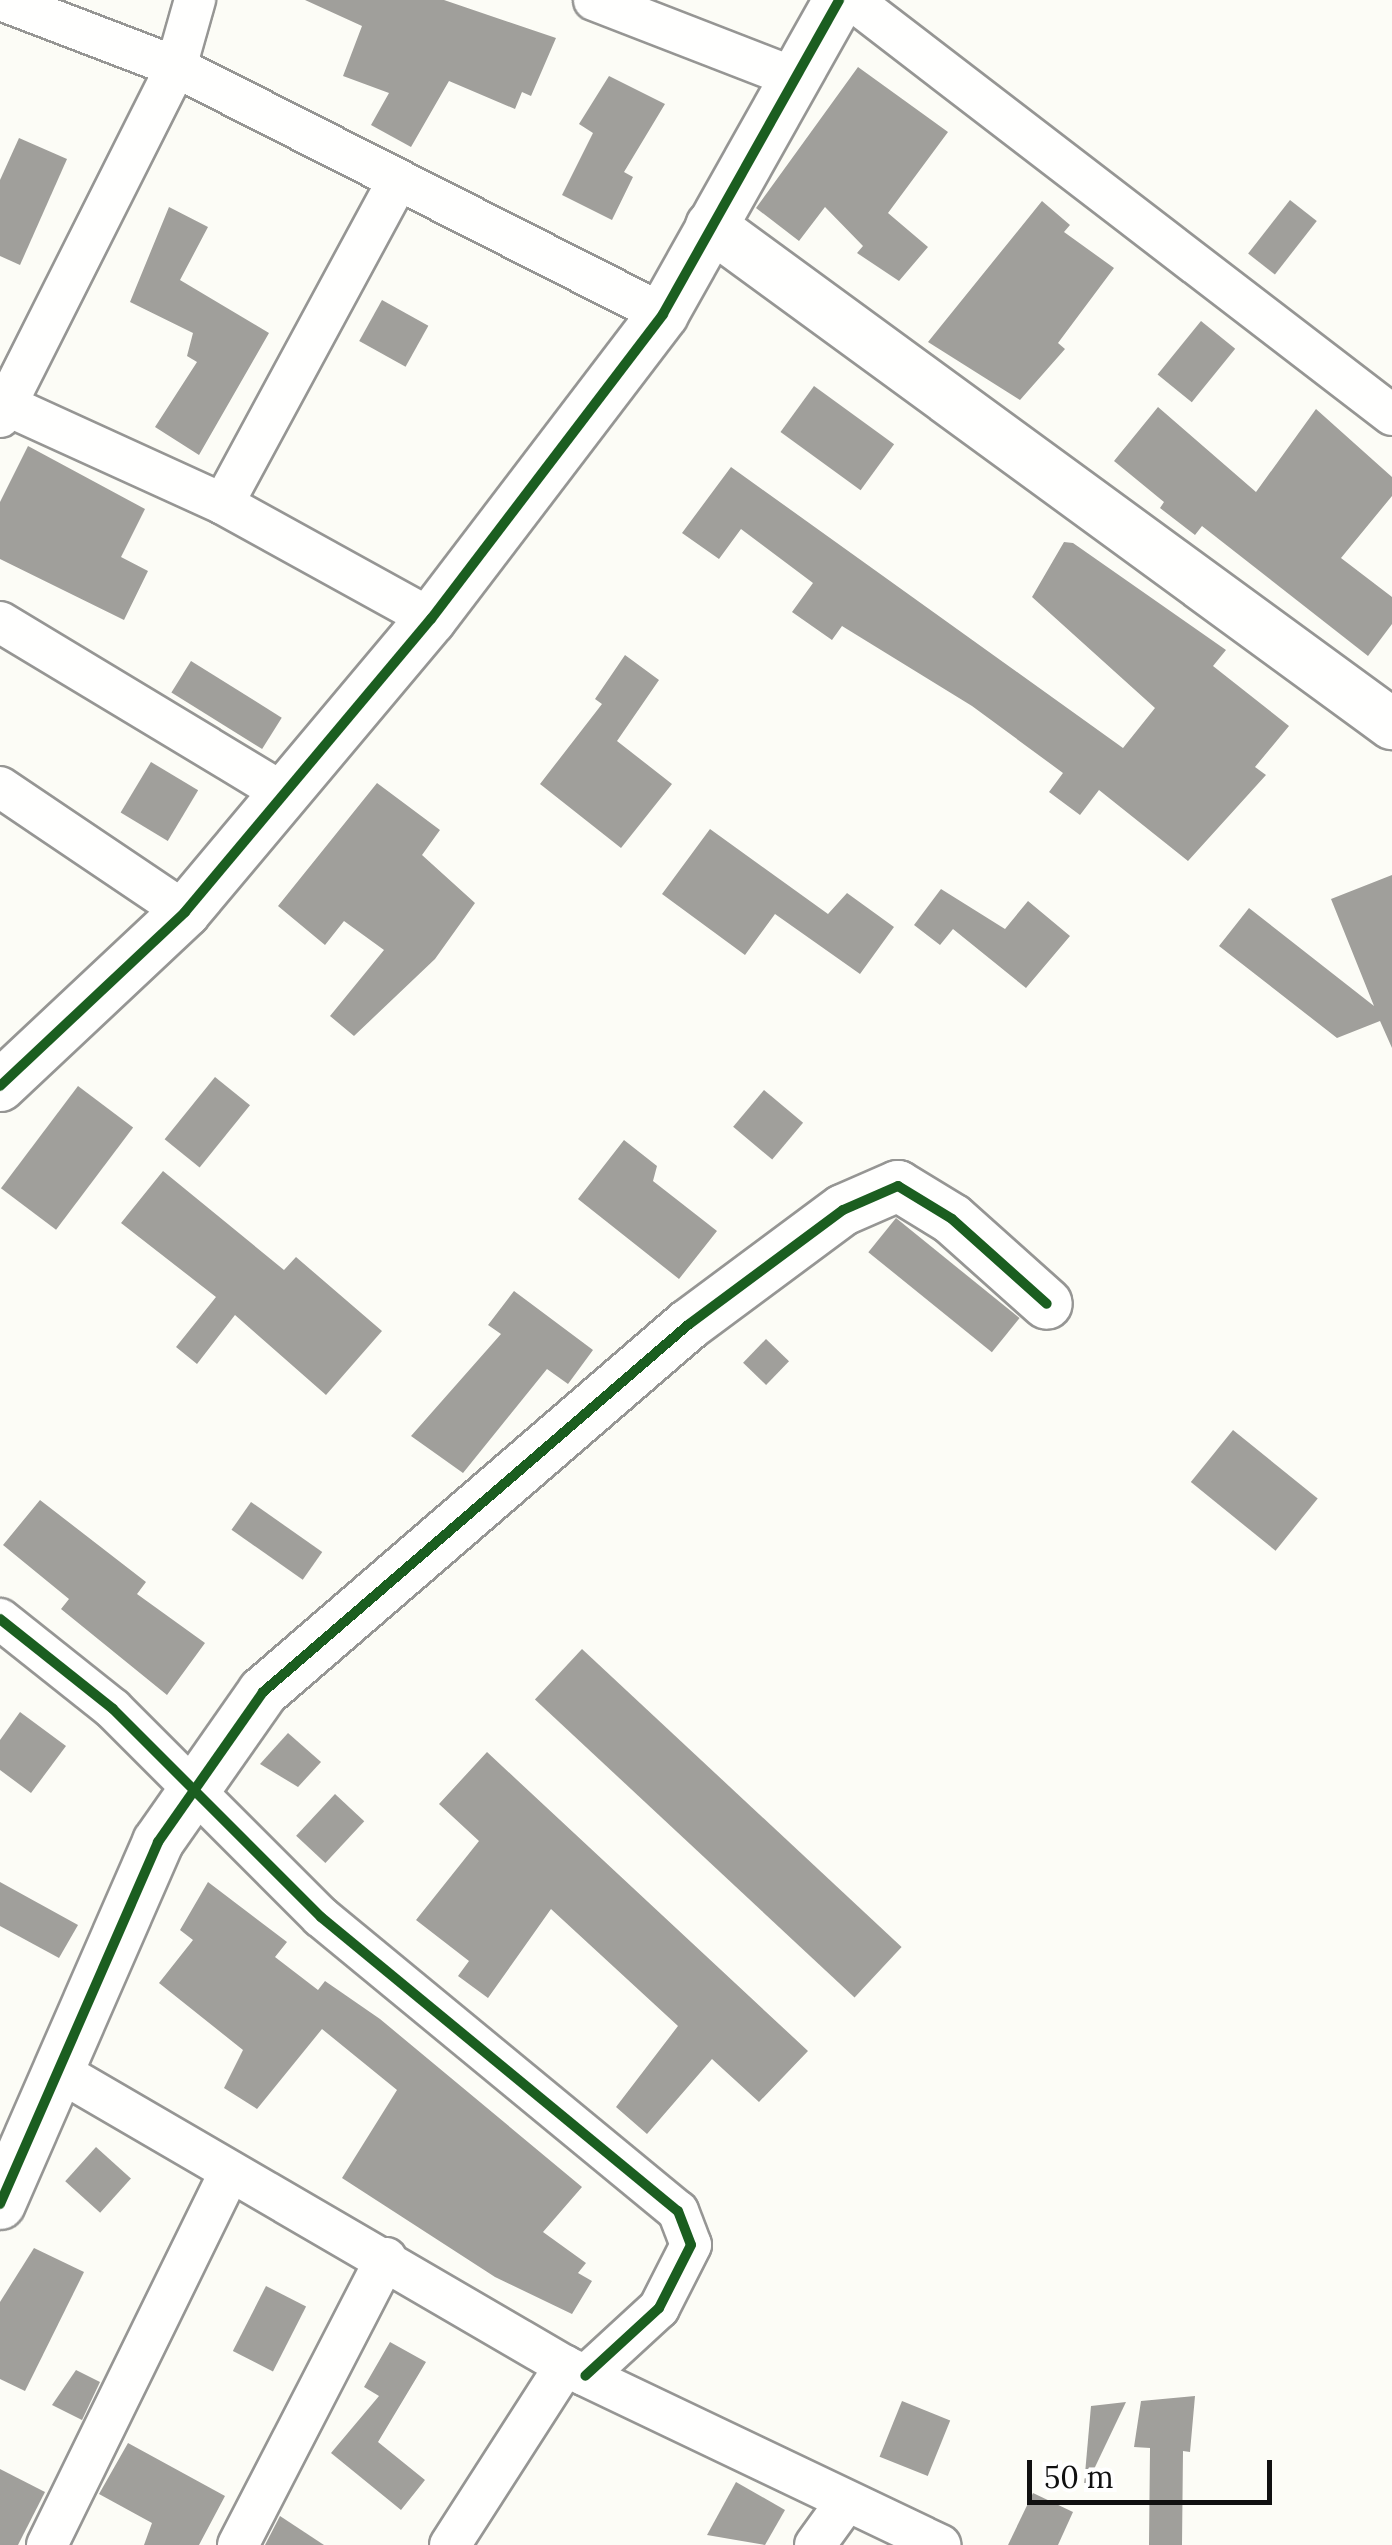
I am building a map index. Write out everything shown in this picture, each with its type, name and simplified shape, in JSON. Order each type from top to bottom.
[{"type":"street","points":[[1,0],[176,66],[663,314]]},
{"type":"street","points":[[196,0],[176,66],[3,411],[223,504],[431,619]]},
{"type":"street","points":[[594,0],[795,78]]},
{"type":"street","points":[[0,1086],[184,912],[431,619],[663,314],[838,0]]},
{"type":"street","points":[[852,0],[1392,415]]},
{"type":"street","points":[[223,504],[398,180]]},
{"type":"street","points":[[712,226],[1389,716]]},
{"type":"street","points":[[0,622],[285,794]]},
{"type":"street","points":[[0,787],[184,912]]},
{"type":"street","points":[[2,2192],[62,2073],[158,1842],[264,1692],[688,1325],[844,1210],[898,1186],[952,1218],[1047,1304]]},
{"type":"street","points":[[0,1618],[113,1708],[321,1917],[678,2210],[691,2245],[659,2308],[575,2371],[450,2545]]},
{"type":"street","points":[[62,2073],[575,2371],[940,2545]]},
{"type":"street","points":[[47,2545],[229,2173]]},
{"type":"street","points":[[238,2545],[386,2258]]},
{"type":"street","points":[[815,2545],[846,2502]]},
{"type":"building","points":[[305,0],[444,0],[556,38],[531,96],[522,92],[515,109],[449,81],[411,147],[371,125],[389,93],[343,76],[362,26]]},
{"type":"building","points":[[858,67],[948,132],[888,213],[928,247],[899,281],[857,253],[863,246],[825,207],[799,241],[756,208]]},
{"type":"building","points":[[609,76],[665,104],[624,172],[633,177],[612,220],[562,195],[593,133],[579,124]]},
{"type":"building","points":[[19,138],[67,159],[20,265],[0,256],[0,180]]},
{"type":"building","points":[[1290,200],[1317,221],[1275,275],[1248,254]]},
{"type":"building","points":[[1042,201],[1070,225],[1064,232],[1114,268],[1058,343],[1065,349],[1020,400],[928,342]]},
{"type":"building","points":[[169,207],[208,227],[180,280],[269,333],[199,455],[155,427],[197,362],[187,356],[193,333],[130,302]]},
{"type":"building","points":[[382,300],[428,326],[406,367],[359,341]]},
{"type":"building","points":[[1201,321],[1235,349],[1192,402],[1158,375]]},
{"type":"building","points":[[814,386],[894,444],[861,490],[780,432]]},
{"type":"building","points":[[1158,407],[1256,492],[1316,409],[1392,477],[1392,496],[1341,558],[1392,597],[1392,624],[1368,656],[1202,526],[1195,535],[1160,508],[1164,502],[1114,461]]},
{"type":"building","points":[[28,446],[145,509],[121,557],[148,571],[124,620],[0,559],[0,502]]},
{"type":"building","points":[[731,467],[1123,748],[1155,708],[1032,597],[1064,542],[1073,543],[1226,650],[1213,666],[1289,726],[1255,767],[1266,775],[1188,861],[1099,790],[1080,815],[1049,792],[1063,773],[972,706],[842,626],[832,640],[792,612],[813,583],[741,529],[719,559],[682,533]]},
{"type":"building","points":[[625,655],[659,680],[617,741],[672,784],[621,848],[540,784],[602,704],[595,699]]},
{"type":"building","points":[[191,661],[282,718],[262,749],[171,692]]},
{"type":"building","points":[[151,762],[198,790],[168,841],[121,813]]},
{"type":"building","points":[[377,783],[440,830],[422,855],[475,903],[435,959],[354,1036],[330,1016],[384,950],[344,921],[325,945],[278,906]]},
{"type":"building","points":[[710,829],[828,914],[847,893],[894,927],[860,974],[775,914],[745,955],[662,894]]},
{"type":"building","points":[[1392,875],[1392,1048],[1380,1021],[1337,1038],[1219,946],[1249,908],[1374,1006],[1331,899]]},
{"type":"building","points":[[941,889],[1005,929],[1028,901],[1070,936],[1026,988],[953,929],[940,945],[914,925]]},
{"type":"building","points":[[215,1077],[250,1105],[200,1167],[165,1139]]},
{"type":"building","points":[[78,1086],[133,1128],[56,1230],[1,1188]]},
{"type":"building","points":[[764,1090],[803,1123],[772,1160],[733,1127]]},
{"type":"building","points":[[624,1140],[657,1166],[653,1181],[717,1231],[679,1279],[578,1199]]},
{"type":"building","points":[[163,1171],[284,1270],[296,1257],[382,1331],[326,1395],[235,1315],[197,1364],[176,1347],[216,1297],[121,1223]]},
{"type":"building","points":[[896,1218],[1020,1318],[992,1352],[868,1252]]},
{"type":"building","points":[[514,1291],[593,1350],[568,1384],[547,1369],[463,1473],[411,1436],[501,1334],[488,1325]]},
{"type":"building","points":[[766,1339],[789,1361],[766,1385],[743,1363]]},
{"type":"building","points":[[1233,1430],[1318,1499],[1276,1551],[1191,1482]]},
{"type":"building","points":[[40,1500],[146,1582],[137,1594],[205,1643],[167,1695],[61,1609],[69,1599],[3,1545]]},
{"type":"building","points":[[251,1502],[322,1552],[303,1580],[231,1530]]},
{"type":"building","points":[[582,1649],[902,1947],[855,1997],[535,1699]]},
{"type":"building","points":[[20,1712],[66,1746],[31,1793],[0,1770],[0,1740]]},
{"type":"building","points":[[288,1733],[321,1762],[298,1787],[260,1764]]},
{"type":"building","points":[[487,1752],[808,2051],[759,2102],[712,2059],[647,2134],[616,2107],[678,2026],[551,1909],[488,1998],[458,1976],[469,1961],[416,1920],[479,1841],[439,1804]]},
{"type":"building","points":[[335,1794],[364,1821],[325,1863],[296,1836]]},
{"type":"building","points":[[0,1882],[78,1925],[59,1958],[0,1926]]},
{"type":"building","points":[[208,1882],[287,1942],[275,1957],[318,1990],[325,1981],[380,2019],[582,2187],[543,2232],[586,2263],[578,2273],[592,2281],[572,2314],[495,2277],[342,2178],[397,2090],[322,2029],[257,2109],[224,2088],[243,2050],[159,1983],[193,1940],[180,1930]]},
{"type":"building","points":[[96,2147],[131,2178],[100,2213],[65,2181]]},
{"type":"building","points":[[34,2248],[84,2272],[25,2391],[0,2379],[0,2302]]},
{"type":"building","points":[[266,2286],[306,2306],[273,2371],[233,2351]]},
{"type":"building","points":[[390,2342],[426,2362],[378,2442],[425,2480],[401,2510],[331,2453],[379,2396],[364,2387]]},
{"type":"building","points":[[76,2370],[100,2382],[82,2420],[52,2405]]},
{"type":"building","points":[[1195,2396],[1190,2452],[1183,2451],[1182,2545],[1149,2545],[1150,2448],[1134,2447],[1141,2401]]},
{"type":"building","points":[[902,2401],[950,2420],[928,2476],[880,2457]]},
{"type":"building","points":[[1126,2402],[1086,2486],[1091,2406]]},
{"type":"building","points":[[128,2443],[225,2496],[199,2545],[144,2545],[152,2523],[99,2494]]},
{"type":"building","points":[[0,2469],[45,2492],[18,2545],[0,2545]]},
{"type":"building","points":[[736,2482],[785,2510],[765,2545],[707,2535]]},
{"type":"building","points":[[1033,2493],[1073,2512],[1058,2545],[1008,2545]]},
{"type":"building","points":[[280,2516],[324,2545],[265,2545]]},
{"type":"cycle path","points":[[0,1086],[185,912],[431,619],[663,314],[839,0]]},
{"type":"cycle path","points":[[0,2204],[158,1842],[263,1692],[688,1325],[843,1210],[898,1186],[952,1219],[1047,1304]]},
{"type":"cycle path","points":[[0,1619],[113,1709],[321,1917],[678,2211],[691,2245],[659,2308],[585,2376]]}]
